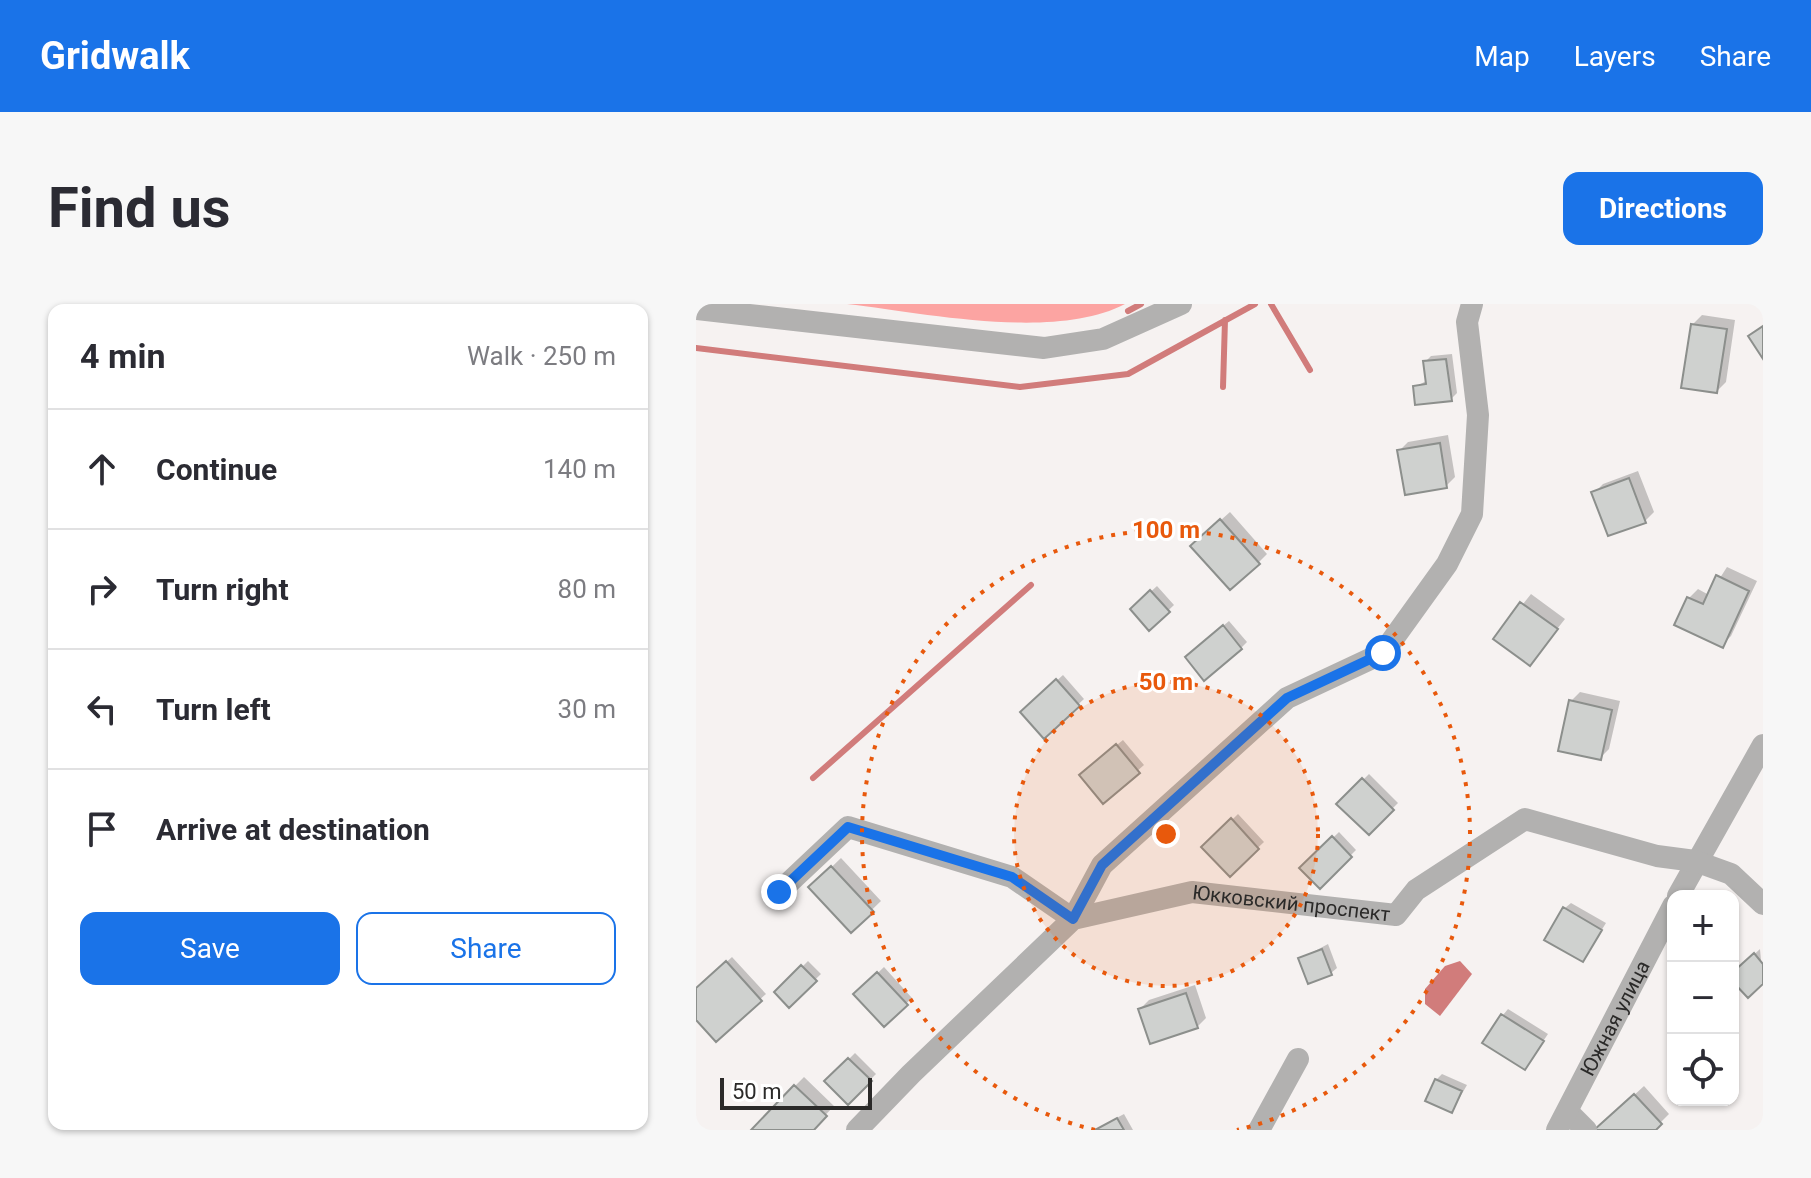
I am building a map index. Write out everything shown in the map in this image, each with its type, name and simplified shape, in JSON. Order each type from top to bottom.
[{"type":"street","points":[[696,309],[1044,348],[1103,339],[1181,304]]},
{"type":"street","points":[[857,1130],[1073,919],[1102,865],[1287,698],[1383,653],[1447,564],[1472,514],[1478,415],[1467,322],[1472,304]]},
{"type":"street","points":[[1681,890],[1763,745]]},
{"type":"street","name":"Юкковский проспект","points":[[1073,919],[1192,892],[1396,915],[1416,890],[1525,819],[1657,856],[1695,861],[1731,874],[1763,904]]},
{"type":"street","points":[[779,892],[848,827],[1012,877],[1073,919]]},
{"type":"street","name":"Южная улица","points":[[1562,1121],[1667,918]]},
{"type":"street","points":[[1259,1130],[1298,1059]]},
{"type":"street","points":[[1562,1121],[1586,1130]]},
{"type":"shaded area","points":[[847,304],[1125,304],[1096,315],[1026,323],[951,318]]},
{"type":"shaded area","points":[[1460,961],[1472,974],[1440,1016],[1425,1004],[1425,989],[1445,966]]},
{"type":"building","points":[[1691,324],[1727,329],[1717,393],[1681,388]]},
{"type":"building","points":[[1763,326],[1763,359],[1748,336]]},
{"type":"building","points":[[1446,359],[1452,401],[1415,405],[1413,386],[1426,384],[1423,361]]},
{"type":"building","points":[[1440,443],[1447,488],[1405,495],[1397,450]]},
{"type":"building","points":[[1629,478],[1646,523],[1608,536],[1591,492]]},
{"type":"building","points":[[1220,519],[1260,564],[1230,590],[1190,546]]},
{"type":"building","points":[[1716,575],[1749,591],[1723,648],[1674,625],[1687,597],[1703,604]]},
{"type":"building","points":[[1150,590],[1170,612],[1149,631],[1130,609]]},
{"type":"building","points":[[1520,602],[1558,629],[1530,666],[1493,639]]},
{"type":"building","points":[[1223,625],[1242,649],[1204,681],[1185,657]]},
{"type":"building","points":[[1056,679],[1080,706],[1044,739],[1020,712]]},
{"type":"building","points":[[1569,700],[1612,710],[1601,760],[1558,751]]},
{"type":"building","points":[[1116,744],[1140,773],[1103,804],[1079,775]]},
{"type":"building","points":[[1362,778],[1394,810],[1369,835],[1336,804]]},
{"type":"building","points":[[1231,818],[1259,849],[1230,877],[1201,847]]},
{"type":"building","points":[[1332,836],[1352,857],[1320,889],[1299,868]]},
{"type":"building","points":[[831,866],[874,912],[851,933],[808,887]]},
{"type":"building","points":[[1563,907],[1602,930],[1583,962],[1544,940]]},
{"type":"building","points":[[1322,949],[1332,975],[1308,984],[1298,958]]},
{"type":"building","points":[[1754,953],[1763,964],[1763,984],[1748,998],[1739,988],[1739,967]]},
{"type":"building","points":[[726,961],[762,1001],[716,1042],[696,1020],[696,988]]},
{"type":"building","points":[[801,965],[817,981],[789,1008],[774,992]]},
{"type":"building","points":[[877,972],[908,1005],[884,1027],[853,994]]},
{"type":"building","points":[[1186,993],[1198,1028],[1150,1044],[1138,1009]]},
{"type":"building","points":[[1501,1014],[1544,1041],[1525,1070],[1482,1043]]},
{"type":"building","points":[[848,1058],[872,1081],[848,1105],[824,1081]]},
{"type":"building","points":[[1435,1079],[1462,1091],[1452,1113],[1425,1101]]},
{"type":"building","points":[[794,1085],[827,1116],[814,1130],[751,1130]]},
{"type":"building","points":[[1634,1094],[1662,1124],[1656,1130],[1594,1130]]},
{"type":"building","points":[[1117,1118],[1124,1130],[1095,1130]]},
{"type":"waterway","points":[[1128,311],[1141,304]]},
{"type":"waterway","points":[[696,348],[1020,387],[1128,374],[1255,304]]},
{"type":"waterway","points":[[1271,304],[1310,370]]},
{"type":"waterway","points":[[1223,387],[1225,320]]},
{"type":"waterway","points":[[813,778],[1031,585]]},
{"type":"route","points":[[779,892],[848,827],[1012,877],[1073,919],[1102,865],[1287,698],[1383,653]]}]
